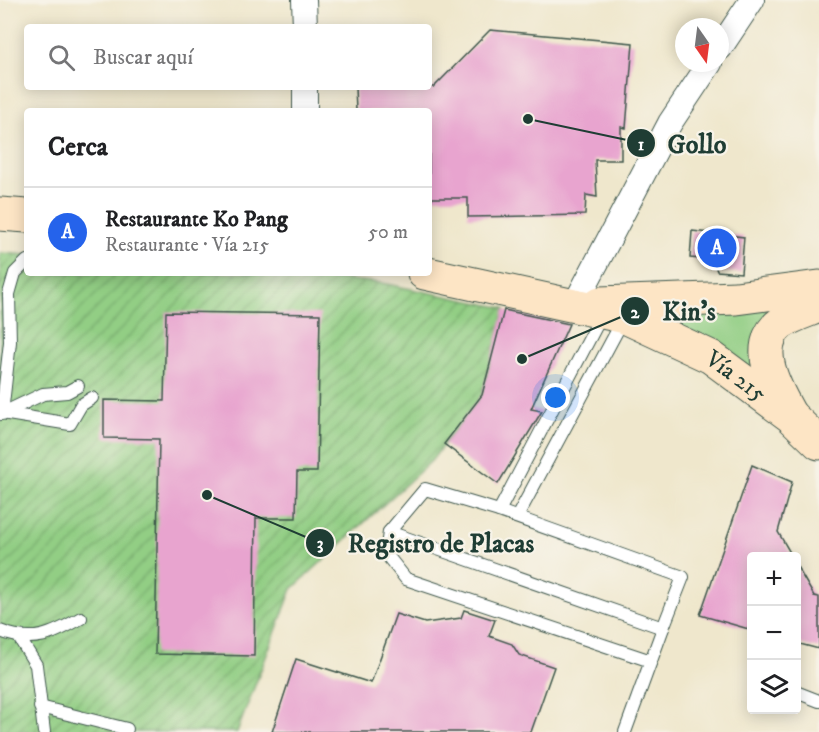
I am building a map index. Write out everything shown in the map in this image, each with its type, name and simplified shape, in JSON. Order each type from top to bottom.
[{"type":"main road","points":[[0,214],[24,216]]},
{"type":"main road","name":"Vía 215","points":[[432,275],[601,311],[711,357],[792,417]]},
{"type":"main road","name":"Vía 215","points":[[601,311],[736,298],[819,287]]},
{"type":"main road","points":[[819,306],[779,324],[770,338],[767,358],[773,384],[792,417],[819,444]]},
{"type":"street","points":[[304,0],[304,24]]},
{"type":"street","points":[[729,34],[752,0]]},
{"type":"street","points":[[601,311],[670,123],[704,72]]},
{"type":"street","points":[[305,90],[305,108]]},
{"type":"lane","points":[[1,410],[10,342],[9,294],[15,273],[24,264]]},
{"type":"lane","points":[[499,511],[601,311]]},
{"type":"lane","points":[[517,517],[601,311]]},
{"type":"lane","points":[[1,410],[43,394],[67,392],[78,386]]},
{"type":"lane","points":[[1,410],[70,424],[81,405],[92,398]]},
{"type":"lane","points":[[626,732],[683,577],[517,517],[425,489],[389,532],[386,554],[406,579],[651,661]]},
{"type":"lane","points":[[389,532],[663,628]]},
{"type":"lane","points":[[0,631],[20,639],[54,633],[81,618]]},
{"type":"lane","points":[[20,639],[36,665],[44,732]]},
{"type":"lane","points":[[801,694],[819,701]]},
{"type":"lane","points":[[40,707],[127,729]]},
{"type":"green space","points":[[0,253],[24,255],[24,276],[310,276],[382,283],[505,308],[482,395],[431,461],[292,589],[237,732],[0,732]]},
{"type":"green space","points":[[798,307],[762,375],[632,311]]},
{"type":"building","points":[[490,30],[633,43],[626,128],[621,127],[621,160],[595,160],[597,197],[586,195],[585,215],[468,217],[468,198],[432,198],[432,108],[356,108],[355,90],[432,90]]},
{"type":"building","points":[[692,231],[744,237],[741,273],[717,271],[713,260],[690,258]]},
{"type":"building","points":[[504,310],[569,324],[531,409],[542,411],[498,484],[444,444],[482,395]]},
{"type":"building","points":[[166,312],[320,314],[317,472],[297,472],[296,518],[256,518],[254,656],[155,654],[159,439],[104,438],[104,400],[164,401]]},
{"type":"building","points":[[752,465],[792,482],[778,532],[790,552],[747,552],[747,629],[700,615]]},
{"type":"building","points":[[801,574],[814,596],[819,597],[819,649],[801,644]]},
{"type":"building","points":[[464,610],[495,620],[489,636],[512,644],[519,655],[554,667],[531,732],[272,732],[296,659],[371,683],[396,614],[425,623],[461,618]]},
{"type":"place","name":"Gollo","points":[[528,119]]},
{"type":"place","name":"Restaurante Ko Pang","points":[[717,248]]},
{"type":"place","name":"Kin's","points":[[522,359]]},
{"type":"place","name":"Registro de Placas","points":[[207,495]]}]
